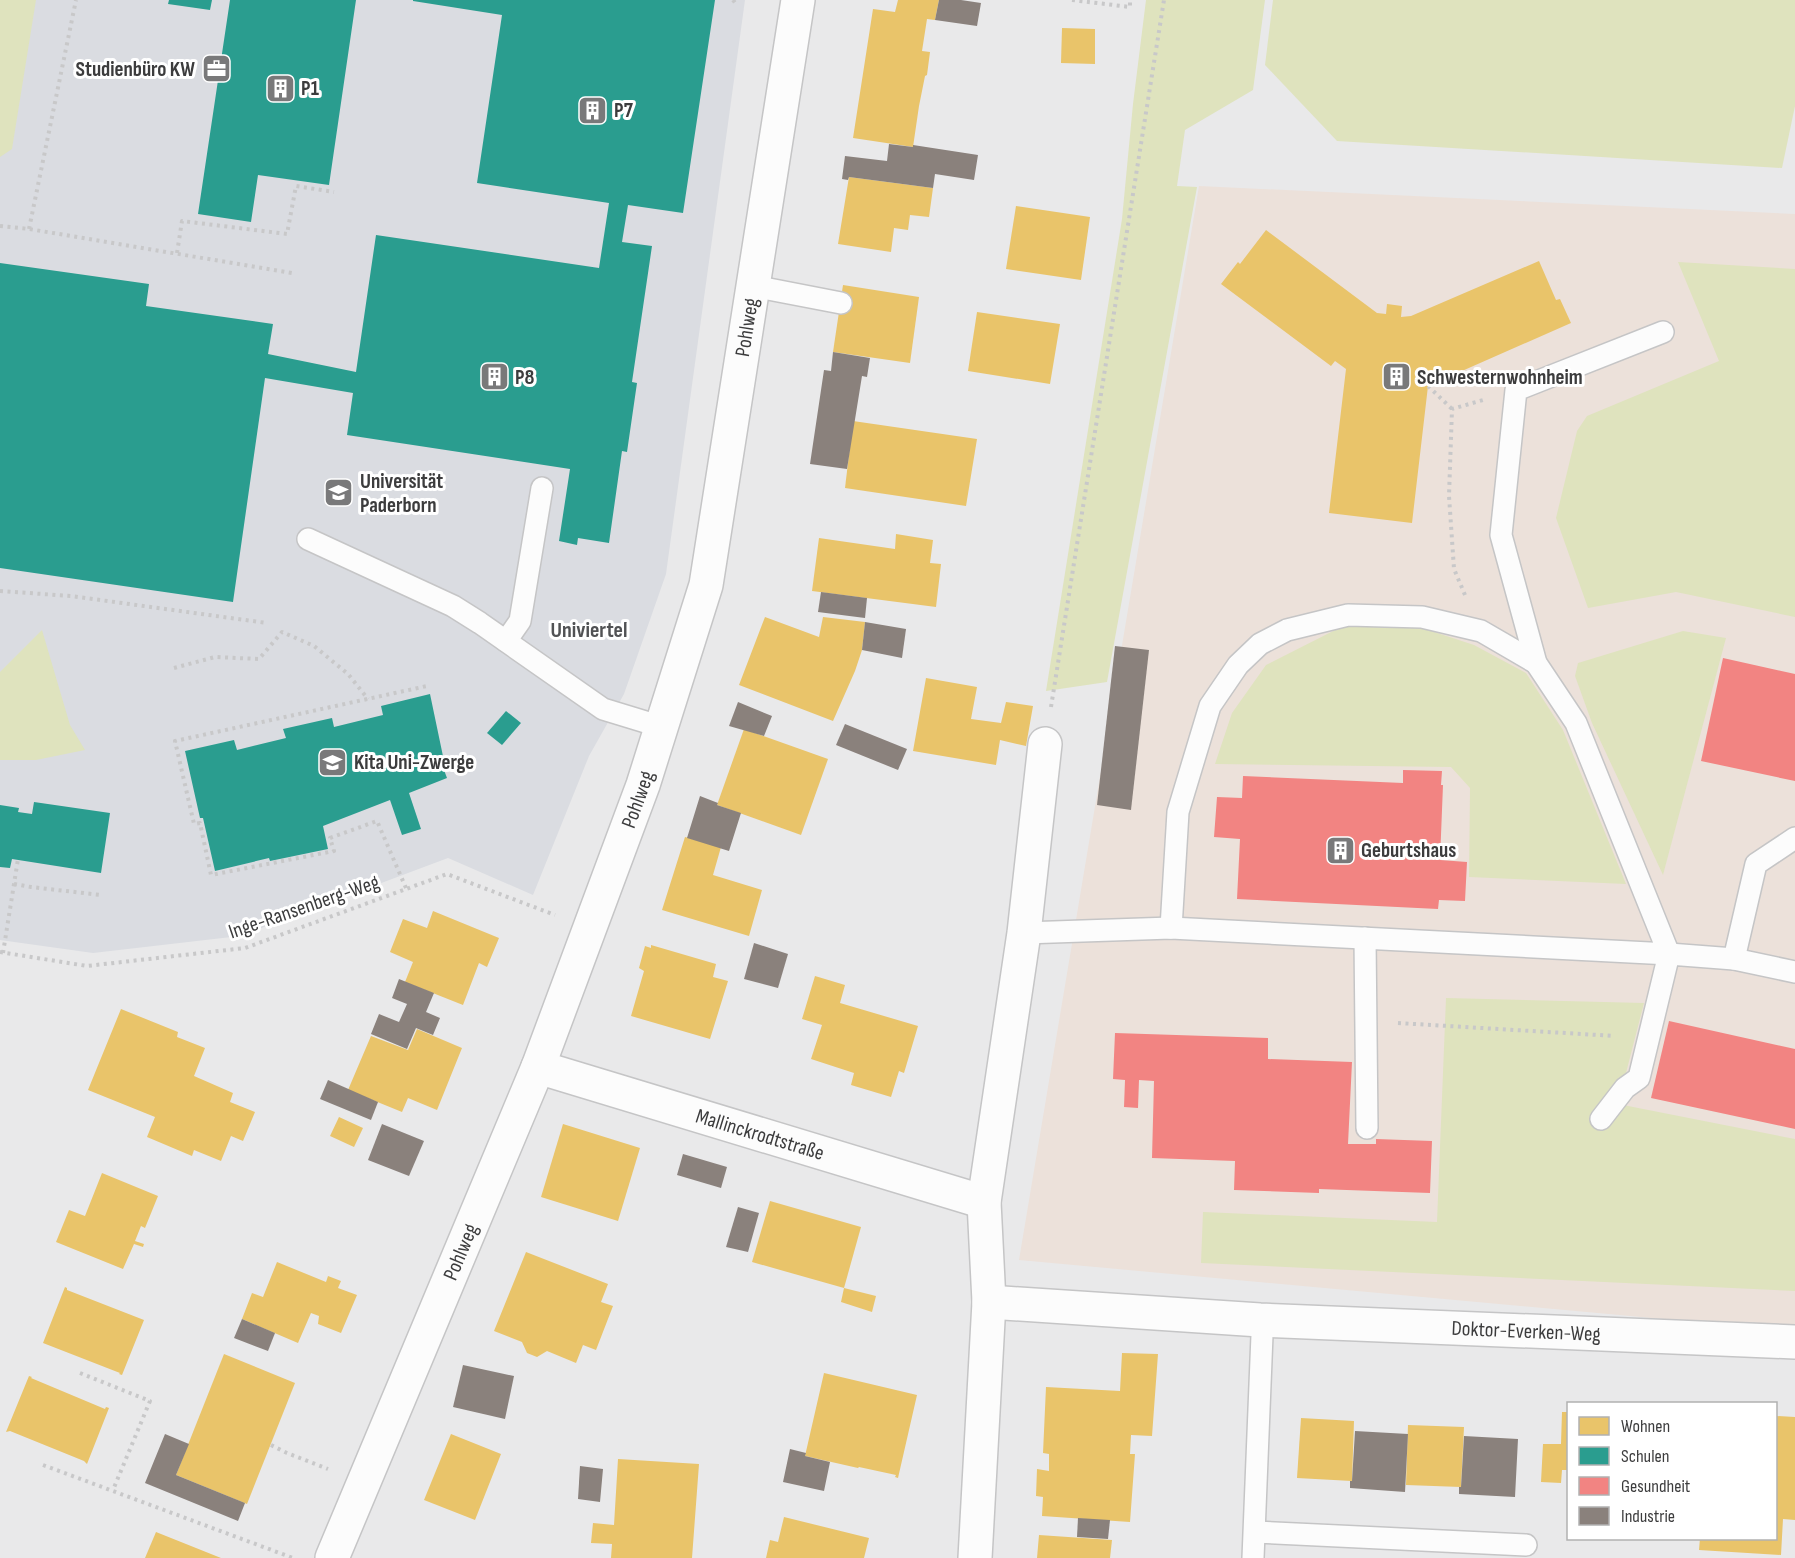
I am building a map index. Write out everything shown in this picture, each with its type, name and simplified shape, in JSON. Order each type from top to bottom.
[{"type":"street","name":"Pohlweg","points":[[332,1558],[538,1067],[643,785],[706,585],[798,0]]},
{"type":"street","points":[[975,1558],[989,1302],[984,1202],[1024,933],[1045,744]]},
{"type":"street","name":"Mallinckrodtstraße","points":[[538,1067],[984,1202]]},
{"type":"street","name":"Doktor-Everken-Weg","points":[[989,1302],[1260,1320],[1795,1342]]},
{"type":"lane","points":[[753,286],[841,303]]},
{"type":"lane","points":[[1601,1119],[1625,1088],[1640,1078],[1669,954],[1576,723],[1536,663],[1501,535],[1516,390],[1663,332]]},
{"type":"lane","points":[[506,641],[520,621],[542,488]]},
{"type":"lane","points":[[308,539],[453,606],[603,709],[662,727]]},
{"type":"lane","points":[[1171,928],[1178,812],[1210,706],[1238,665],[1260,644],[1287,630],[1348,615],[1422,617],[1481,631],[1536,663]]},
{"type":"lane","points":[[1734,959],[1756,864],[1795,838]]},
{"type":"lane","points":[[1024,933],[1171,928],[1669,954],[1734,959],[1795,972]]},
{"type":"lane","points":[[1365,938],[1367,1128]]},
{"type":"lane","points":[[1253,1558],[1262,1335],[1260,1320]]},
{"type":"lane","points":[[1255,1532],[1526,1545]]},
{"type":"path","points":[[29,229],[76,0]]},
{"type":"path","points":[[1072,0],[1130,7],[1130,0]]},
{"type":"path","points":[[1045,744],[1164,0]]},
{"type":"path","points":[[177,254],[182,221],[287,234],[296,186],[333,192]]},
{"type":"path","points":[[0,226],[292,273]]},
{"type":"path","points":[[1428,386],[1452,410],[1449,496],[1454,569],[1481,631]]},
{"type":"path","points":[[1452,410],[1516,390]]},
{"type":"path","points":[[0,591],[71,596],[267,623]]},
{"type":"path","points":[[174,668],[214,657],[259,659],[282,632],[314,646],[348,674],[369,699]]},
{"type":"path","points":[[406,888],[377,821],[330,838],[334,851],[211,875],[200,823],[194,824],[175,741],[427,686]]},
{"type":"path","points":[[1,953],[18,859]]},
{"type":"path","name":"Inge-Ransenberg-Weg","points":[[1,953],[87,966],[245,948],[447,874],[562,918]]},
{"type":"path","points":[[14,884],[101,895]]},
{"type":"path","points":[[1366,1021],[1648,1038]]},
{"type":"path","points":[[80,1373],[150,1401],[113,1490]]},
{"type":"path","points":[[271,1445],[331,1470]]},
{"type":"path","points":[[43,1465],[293,1558]]},
{"type":"shaded area","name":"Universität Paderborn","points":[[0,0],[745,0],[666,574],[624,694],[589,756],[533,895],[448,858],[240,936],[93,953],[0,940]]},
{"type":"shaded area","points":[[1199,186],[1795,214],[1795,1331],[1019,1260]]},
{"type":"green space","points":[[0,0],[36,0],[12,149],[0,157]]},
{"type":"green space","points":[[1146,0],[1265,0],[1253,90],[1185,130],[1177,186],[1197,187],[1107,682],[1046,691],[1122,219]]},
{"type":"green space","points":[[1273,0],[1795,0],[1795,106],[1782,168],[1337,141],[1265,65]]},
{"type":"green space","points":[[1678,262],[1795,269],[1795,617],[1676,592],[1588,608],[1556,518],[1577,431],[1587,416],[1719,361]]},
{"type":"green space","points":[[1343,626],[1419,627],[1474,645],[1526,673],[1563,730],[1626,884],[1469,877],[1470,788],[1451,767],[1215,764],[1232,713],[1266,665]]},
{"type":"green space","points":[[42,630],[70,725],[85,750],[36,760],[0,760],[0,672]]},
{"type":"green space","points":[[1683,631],[1726,638],[1663,875],[1592,723],[1575,676],[1578,663]]},
{"type":"green space","points":[[1446,998],[1644,1003],[1618,1104],[1795,1139],[1795,1291],[1201,1263],[1203,1212],[1437,1222]]},
{"type":"building: Wohnen","points":[[898,0],[939,0],[935,20],[927,19],[922,51],[930,52],[913,147],[853,138],[873,9],[895,12]]},
{"type":"building: Wohnen","points":[[1062,28],[1095,29],[1095,64],[1061,63]]},
{"type":"building: Wohnen","points":[[849,177],[933,188],[929,217],[910,215],[908,230],[894,228],[891,252],[838,244]]},
{"type":"building: Wohnen","points":[[1016,206],[1090,217],[1081,280],[1006,269]]},
{"type":"building: Wohnen","name":"Schwesternwohnheim","points":[[1266,230],[1377,313],[1386,314],[1387,304],[1402,306],[1401,317],[1411,316],[1539,261],[1556,300],[1560,299],[1571,323],[1428,386],[1412,523],[1329,513],[1346,369],[1335,361],[1331,366],[1221,284]]},
{"type":"building: Wohnen","points":[[843,285],[919,297],[910,363],[833,352]]},
{"type":"building: Wohnen","points":[[977,312],[1060,324],[1050,384],[968,371]]},
{"type":"building: Wohnen","points":[[853,421],[977,439],[966,506],[845,488]]},
{"type":"building: Wohnen","points":[[896,534],[933,540],[930,563],[941,564],[936,607],[812,591],[819,538],[895,549]]},
{"type":"building: Wohnen","points":[[765,617],[819,637],[823,617],[865,622],[862,650],[833,721],[739,685]]},
{"type":"building: Wohnen","points":[[926,678],[977,687],[971,719],[1001,723],[1006,702],[1033,706],[1026,746],[1000,740],[996,765],[913,751]]},
{"type":"building: Wohnen","points":[[744,729],[828,759],[801,835],[717,805]]},
{"type":"building: Wohnen","points":[[685,837],[721,847],[713,875],[762,890],[749,936],[662,910]]},
{"type":"building: Wohnen","points":[[433,911],[499,938],[487,967],[479,963],[463,1005],[405,982],[413,962],[390,952],[403,919],[427,928]]},
{"type":"building: Wohnen","points":[[651,945],[716,964],[713,977],[728,981],[710,1039],[631,1016],[644,971],[639,968],[645,946],[651,948]]},
{"type":"building: Wohnen","points":[[815,976],[845,985],[840,1003],[918,1026],[904,1073],[899,1071],[891,1097],[851,1085],[854,1073],[811,1059],[822,1025],[802,1019]]},
{"type":"building: Wohnen","points":[[121,1009],[178,1032],[177,1037],[205,1048],[194,1076],[233,1093],[230,1102],[255,1112],[243,1141],[231,1136],[221,1161],[194,1150],[192,1156],[147,1137],[155,1117],[88,1090]]},
{"type":"building: Wohnen","points":[[417,1029],[462,1048],[437,1110],[408,1098],[402,1112],[348,1090],[371,1036],[408,1050]]},
{"type":"building: Wohnen","points":[[339,1117],[363,1128],[354,1147],[330,1136]]},
{"type":"building: Wohnen","points":[[563,1124],[640,1148],[618,1221],[541,1197]]},
{"type":"building: Wohnen","points":[[102,1173],[158,1196],[145,1228],[141,1226],[135,1241],[144,1244],[143,1247],[134,1244],[123,1269],[56,1242],[69,1210],[85,1216]]},
{"type":"building: Wohnen","points":[[770,1201],[861,1227],[844,1288],[752,1262]]},
{"type":"building: Wohnen","points":[[526,1252],[608,1284],[601,1302],[613,1306],[596,1350],[583,1345],[576,1363],[547,1351],[537,1357],[527,1353],[522,1342],[494,1331]]},
{"type":"building: Wohnen","points":[[277,1262],[326,1282],[328,1276],[341,1281],[338,1288],[357,1295],[341,1333],[318,1324],[319,1316],[311,1313],[298,1343],[242,1319],[252,1293],[263,1297]]},
{"type":"building: Wohnen","points":[[65,1287],[67,1290],[144,1320],[122,1375],[43,1343]]},
{"type":"building: Wohnen","points":[[844,1288],[876,1296],[872,1312],[841,1302]]},
{"type":"building: Wohnen","points":[[1122,1353],[1158,1354],[1152,1436],[1131,1435],[1130,1454],[1135,1454],[1130,1522],[1042,1516],[1043,1497],[1036,1496],[1037,1469],[1049,1471],[1049,1454],[1043,1453],[1046,1387],[1120,1391]]},
{"type":"building: Wohnen","points":[[224,1354],[295,1383],[247,1504],[176,1475]]},
{"type":"building: Wohnen","points":[[824,1373],[917,1395],[898,1478],[895,1477],[896,1475],[805,1456]]},
{"type":"building: Wohnen","points":[[29,1376],[105,1409],[109,1408],[87,1464],[10,1431],[6,1432]]},
{"type":"building: Wohnen","points":[[1562,1412],[1567,1412],[1567,1470],[1562,1470],[1561,1483],[1541,1482],[1543,1444],[1561,1444]]},
{"type":"building: Wohnen","points":[[1777,1416],[1795,1417],[1795,1520],[1783,1519],[1781,1555],[1699,1550],[1700,1540],[1777,1540]]},
{"type":"building: Wohnen","points":[[1301,1418],[1354,1421],[1352,1481],[1297,1478]]},
{"type":"building: Wohnen","points":[[1408,1425],[1464,1427],[1461,1487],[1406,1485]]},
{"type":"building: Wohnen","points":[[451,1434],[501,1454],[475,1520],[424,1500]]},
{"type":"building: Wohnen","points":[[618,1459],[699,1464],[692,1558],[611,1558],[612,1544],[591,1543],[593,1523],[614,1525]]},
{"type":"building: Wohnen","points":[[784,1517],[869,1538],[864,1558],[766,1558],[770,1540],[778,1542]]},
{"type":"building: Wohnen","points":[[156,1532],[221,1558],[145,1558]]},
{"type":"building: Wohnen","points":[[1039,1535],[1112,1540],[1110,1558],[1037,1558]]},
{"type":"building: Schulen","points":[[169,0],[212,0],[210,10],[168,4]]},
{"type":"building: Schulen","name":"P1","points":[[230,0],[356,0],[329,185],[258,175],[251,222],[198,214]]},
{"type":"building: Schulen","points":[[413,0],[715,0],[683,213],[628,205],[622,242],[652,246],[632,382],[637,383],[627,452],[622,451],[609,543],[578,538],[577,545],[559,541],[570,469],[347,435],[353,393],[265,378],[233,602],[0,568],[0,263],[149,284],[146,306],[273,324],[268,354],[356,372],[376,235],[599,268],[609,203],[477,183],[502,15]]},
{"type":"building: Schulen","points":[[430,694],[444,761],[441,762],[447,778],[409,793],[421,829],[402,835],[390,800],[323,826],[328,849],[270,861],[269,858],[215,871],[185,751],[234,740],[237,750],[286,738],[283,729],[332,718],[334,727],[383,715],[381,706]]},
{"type":"building: Schulen","points":[[506,711],[521,723],[502,745],[487,733]]},
{"type":"building: Schulen","points":[[34,802],[110,813],[101,873],[12,859],[10,868],[0,867],[0,805],[19,808],[18,812],[32,814]]},
{"type":"building: Gesundheit","points":[[1723,658],[1795,674],[1795,781],[1701,761]]},
{"type":"building: Gesundheit","name":"Geburtshaus","points":[[1403,770],[1442,771],[1440,860],[1467,862],[1465,901],[1439,900],[1438,909],[1237,899],[1240,839],[1214,837],[1217,797],[1242,798],[1243,776],[1403,783]]},
{"type":"building: Gesundheit","points":[[1669,1021],[1795,1049],[1795,1129],[1651,1098]]},
{"type":"building: Gesundheit","points":[[1115,1033],[1268,1038],[1268,1059],[1352,1062],[1348,1144],[1376,1144],[1376,1139],[1432,1141],[1430,1193],[1319,1189],[1319,1193],[1234,1190],[1235,1161],[1152,1158],[1154,1081],[1139,1080],[1138,1108],[1124,1107],[1125,1080],[1113,1079]]},
{"type":"building: Industrie","points":[[939,0],[981,3],[977,26],[935,20]]},
{"type":"building: Industrie","points":[[889,144],[913,147],[913,145],[978,155],[974,180],[935,174],[933,188],[849,177],[848,180],[842,179],[845,156],[887,161]]},
{"type":"building: Industrie","points":[[833,352],[870,358],[867,377],[862,376],[847,469],[810,464],[824,370],[831,371]]},
{"type":"building: Industrie","points":[[821,592],[867,598],[865,618],[818,612]]},
{"type":"building: Industrie","points":[[865,622],[906,629],[902,658],[862,650]]},
{"type":"building: Industrie","points":[[1115,646],[1149,650],[1131,810],[1097,805]]},
{"type":"building: Industrie","points":[[738,702],[772,716],[764,736],[729,726]]},
{"type":"building: Industrie","points":[[845,724],[907,749],[898,770],[836,745]]},
{"type":"building: Industrie","points":[[700,796],[718,803],[717,805],[741,813],[729,851],[687,838]]},
{"type":"building: Industrie","points":[[754,943],[788,954],[778,988],[744,979]]},
{"type":"building: Industrie","points":[[399,979],[434,993],[426,1012],[440,1018],[433,1035],[416,1028],[407,1049],[371,1034],[379,1014],[399,1022],[407,1004],[392,998]]},
{"type":"building: Industrie","points":[[328,1080],[378,1102],[371,1120],[320,1099]]},
{"type":"building: Industrie","points":[[382,1124],[424,1141],[409,1176],[368,1160]]},
{"type":"building: Industrie","points":[[683,1154],[727,1167],[721,1188],[677,1175]]},
{"type":"building: Industrie","points":[[738,1207],[759,1213],[748,1252],[726,1247]]},
{"type":"building: Industrie","points":[[242,1319],[275,1333],[268,1351],[234,1338]]},
{"type":"building: Industrie","points":[[463,1365],[514,1376],[505,1419],[453,1407]]},
{"type":"building: Industrie","points":[[1355,1431],[1408,1434],[1405,1492],[1350,1488]]},
{"type":"building: Industrie","points":[[165,1434],[189,1444],[176,1475],[245,1503],[238,1521],[145,1483]]},
{"type":"building: Industrie","points":[[1464,1436],[1518,1439],[1515,1497],[1459,1494]]},
{"type":"building: Industrie","points":[[790,1449],[806,1453],[805,1456],[830,1462],[824,1491],[783,1482]]},
{"type":"building: Industrie","points":[[580,1466],[603,1469],[600,1502],[578,1499]]},
{"type":"building: Industrie","points":[[1078,1518],[1110,1520],[1108,1539],[1077,1537]]},
{"type":"place","name":"Studienbüro KW","points":[[216,69]]},
{"type":"place","name":"P1","points":[[280,88]]},
{"type":"place","name":"P7","points":[[593,110]]},
{"type":"place","name":"P8","points":[[494,377]]},
{"type":"place","name":"Schwesternwohnheim","points":[[1396,377]]},
{"type":"place","name":"Universität Paderborn","points":[[339,493]]},
{"type":"place","name":"Kita Uni-Zwerge","points":[[333,762]]},
{"type":"place","name":"Geburtshaus","points":[[1340,850]]},
{"type":"district","name":"Univiertel","points":[[589,630]]}]
